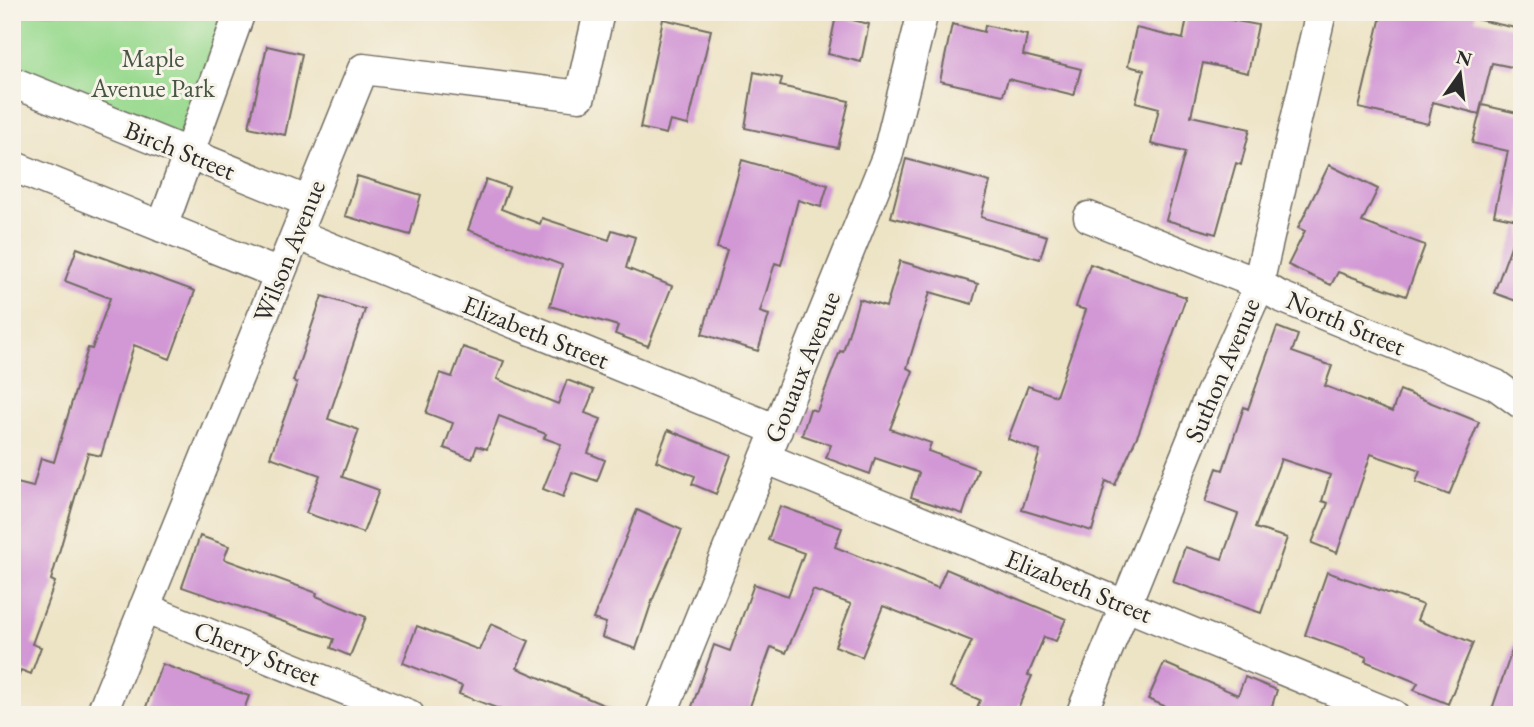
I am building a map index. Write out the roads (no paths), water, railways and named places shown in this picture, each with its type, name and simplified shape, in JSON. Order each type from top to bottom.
[{"type":"street","points":[[162,227],[240,12]]},
{"type":"street","name":"Wilson Avenue","points":[[101,715],[363,69],[580,96],[599,12]]},
{"type":"street","name":"Gouaux Avenue","points":[[661,715],[887,157],[923,12]]},
{"type":"street","name":"Suthon Avenue","points":[[1081,715],[1259,284],[1321,12]]},
{"type":"street","name":"Birch Street","points":[[12,82],[309,202]]},
{"type":"street","points":[[12,166],[279,274]]},
{"type":"street","name":"North Street","points":[[1089,217],[1259,284],[1279,296],[1496,385],[1522,404]]},
{"type":"street","name":"Elizabeth Street","points":[[296,234],[777,430]]},
{"type":"street","name":"Elizabeth Street","points":[[765,458],[1393,715]]},
{"type":"street","name":"Cherry Street","points":[[144,608],[409,715]]},
{"type":"park label","name":"Maple Avenue Park","points":[[153,73]]}]
